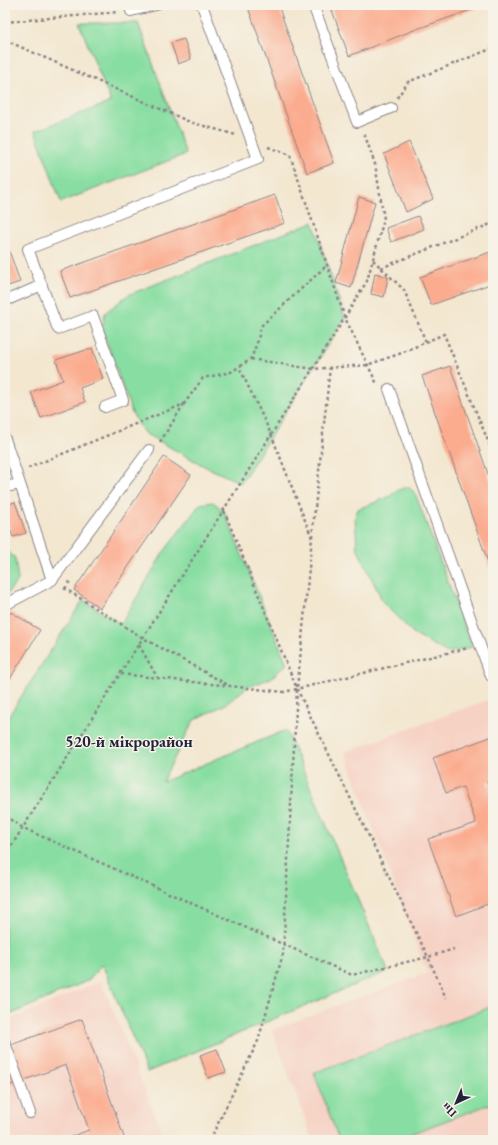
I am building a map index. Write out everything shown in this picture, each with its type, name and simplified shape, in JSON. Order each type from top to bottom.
[{"type":"lane","points":[[130,8],[156,5]]},
{"type":"lane","points":[[105,407],[124,400],[93,316],[58,329],[28,250],[258,159],[202,5]]},
{"type":"lane","points":[[313,5],[357,122],[391,108]]},
{"type":"lane","points":[[5,301],[42,285]]},
{"type":"lane","points":[[389,388],[491,676],[493,675]]},
{"type":"lane","points":[[5,439],[52,580]]},
{"type":"lane","points":[[5,605],[52,580],[149,450]]},
{"type":"lane","points":[[5,487],[20,484]]},
{"type":"lane","points":[[5,1043],[30,1113]]},
{"type":"path","points":[[5,22],[130,8]]},
{"type":"path","points":[[5,40],[190,122],[251,139]]},
{"type":"path","points":[[391,108],[408,82],[493,48]]},
{"type":"path","points":[[5,856],[121,674],[367,281],[384,219],[375,164],[363,130],[357,122]]},
{"type":"path","points":[[290,155],[345,318],[376,384]]},
{"type":"path","points":[[381,268],[493,223]]},
{"type":"path","points":[[372,260],[404,290],[426,342]]},
{"type":"path","points":[[16,473],[184,404],[202,378],[231,372],[251,359],[261,326],[327,264]]},
{"type":"path","points":[[251,359],[313,369],[368,365],[399,354],[444,334],[493,453]]},
{"type":"path","points":[[239,367],[271,434],[312,538]]},
{"type":"path","points":[[210,1140],[258,1041],[283,954],[298,689],[330,367]]},
{"type":"path","points":[[224,510],[298,689],[428,957],[446,998]]},
{"type":"path","points":[[52,580],[143,638],[231,686]]},
{"type":"path","points":[[139,645],[157,678]]},
{"type":"path","points":[[121,674],[284,692],[480,645]]},
{"type":"path","points":[[5,816],[23,828],[352,976],[454,949]]},
{"type":"shaded area","points":[[493,698],[493,1140],[313,1140],[272,1030],[427,973],[345,752]]},
{"type":"shaded area","points":[[101,981],[165,1140],[5,1140],[5,1022]]},
{"type":"green space","points":[[79,23],[138,23],[186,154],[61,202],[35,131],[111,102]]},
{"type":"green space","points":[[313,222],[345,318],[241,483],[206,467],[144,433],[132,413],[102,329],[105,313],[128,295]]},
{"type":"green space","points":[[408,487],[415,493],[472,647],[448,653],[415,635],[384,604],[357,548],[355,517],[358,509],[391,496],[395,491]]},
{"type":"green space","points":[[213,502],[224,511],[287,664],[271,678],[246,688],[226,704],[194,720],[162,782],[286,730],[388,971],[147,1072],[102,964],[89,980],[5,1017],[5,722],[83,600],[121,624],[163,553],[200,504]]},
{"type":"green space","points":[[5,550],[15,558],[18,580],[5,597]]},
{"type":"green space","points":[[493,1006],[493,1103],[394,1140],[339,1140],[314,1073]]},
{"type":"building","points":[[255,5],[278,5],[334,163],[307,173],[248,7]]},
{"type":"building","points":[[330,5],[485,5],[414,30],[349,56]]},
{"type":"building","points":[[184,39],[191,59],[178,64],[171,43]]},
{"type":"building","points":[[409,142],[433,199],[406,212],[384,154]]},
{"type":"building","points":[[275,195],[285,223],[70,298],[60,271]]},
{"type":"building","points":[[359,197],[375,202],[351,288],[336,283]]},
{"type":"building","points":[[418,216],[424,229],[391,242],[386,228]]},
{"type":"building","points":[[5,239],[20,282],[5,287]]},
{"type":"building","points":[[493,251],[493,283],[431,305],[420,277]]},
{"type":"building","points":[[375,273],[388,277],[384,297],[371,294]]},
{"type":"building","points":[[92,348],[103,379],[80,388],[85,402],[41,418],[31,392],[63,380],[56,360]]},
{"type":"building","points":[[450,366],[493,488],[493,576],[422,376]]},
{"type":"building","points":[[164,457],[191,475],[100,608],[74,590]]},
{"type":"building","points":[[15,502],[26,533],[13,537],[5,515],[5,505]]},
{"type":"building","points":[[11,612],[40,630],[5,687],[5,621]]},
{"type":"building","points":[[493,736],[493,780],[487,782],[493,800],[493,902],[456,916],[428,839],[476,823],[463,787],[446,793],[433,758]]},
{"type":"building","points":[[82,1019],[125,1140],[62,1140],[89,1130],[66,1065],[5,1087],[5,1047]]},
{"type":"building","points":[[217,1049],[226,1072],[208,1078],[200,1055]]},
{"type":"district","name":"520-й мікрорайон","points":[[129,741]]}]
